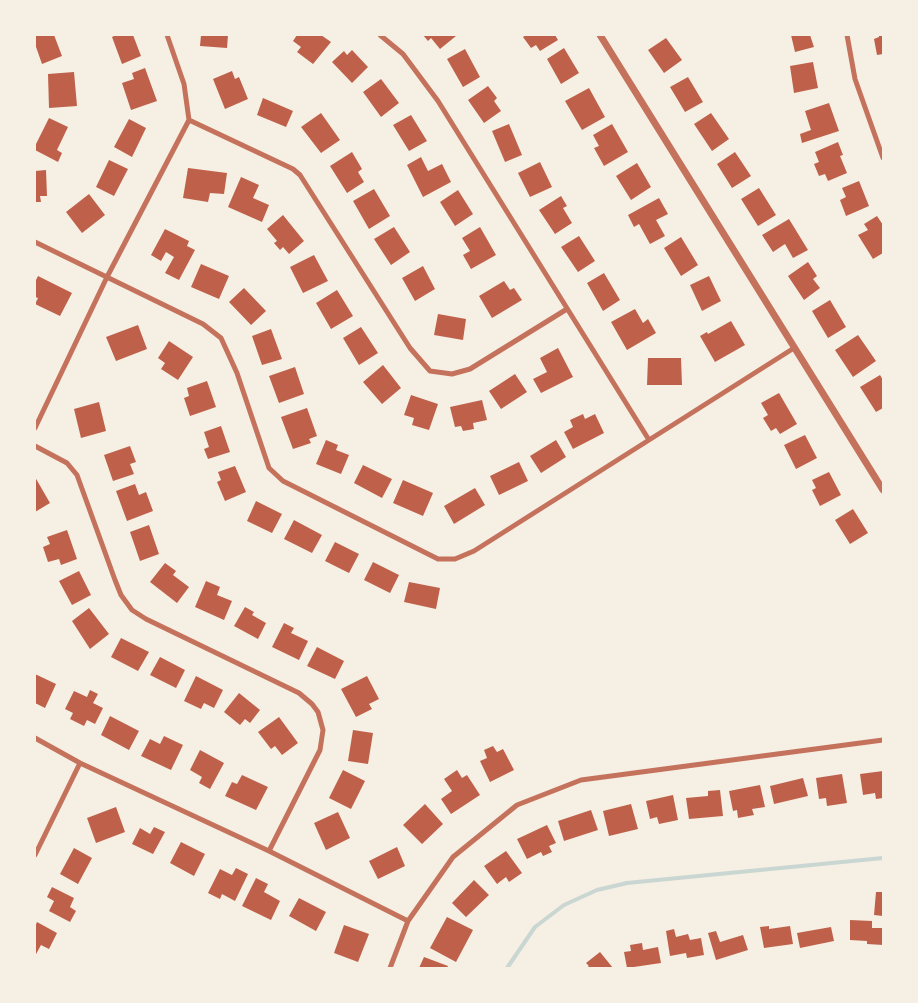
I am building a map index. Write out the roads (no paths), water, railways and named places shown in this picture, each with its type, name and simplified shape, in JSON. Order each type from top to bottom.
[{"type":"street","points":[[35,428],[107,277],[188,120],[184,84],[167,35]]},
{"type":"street","points":[[380,35],[403,54],[438,101],[649,440]]},
{"type":"street","points":[[600,35],[883,490]]},
{"type":"street","points":[[847,35],[855,79],[883,158]]},
{"type":"street","points":[[188,120],[292,169],[300,175],[410,348],[430,370],[452,374],[470,369],[567,309]]},
{"type":"street","points":[[35,242],[203,324],[221,338],[237,374],[269,468],[283,481],[438,559],[455,559],[474,551],[794,348]]},
{"type":"street","points":[[35,446],[67,463],[77,475],[121,595],[132,610],[146,620],[299,694],[318,712],[323,730],[320,750],[269,852]]},
{"type":"street","points":[[35,738],[80,763],[269,852],[408,921]]},
{"type":"street","points":[[390,968],[408,921],[453,857],[517,806],[581,780],[883,740]]},
{"type":"street","points":[[35,855],[80,763]]},
{"type":"waterway","points":[[507,968],[535,927],[564,905],[597,890],[627,883],[883,858]]}]
